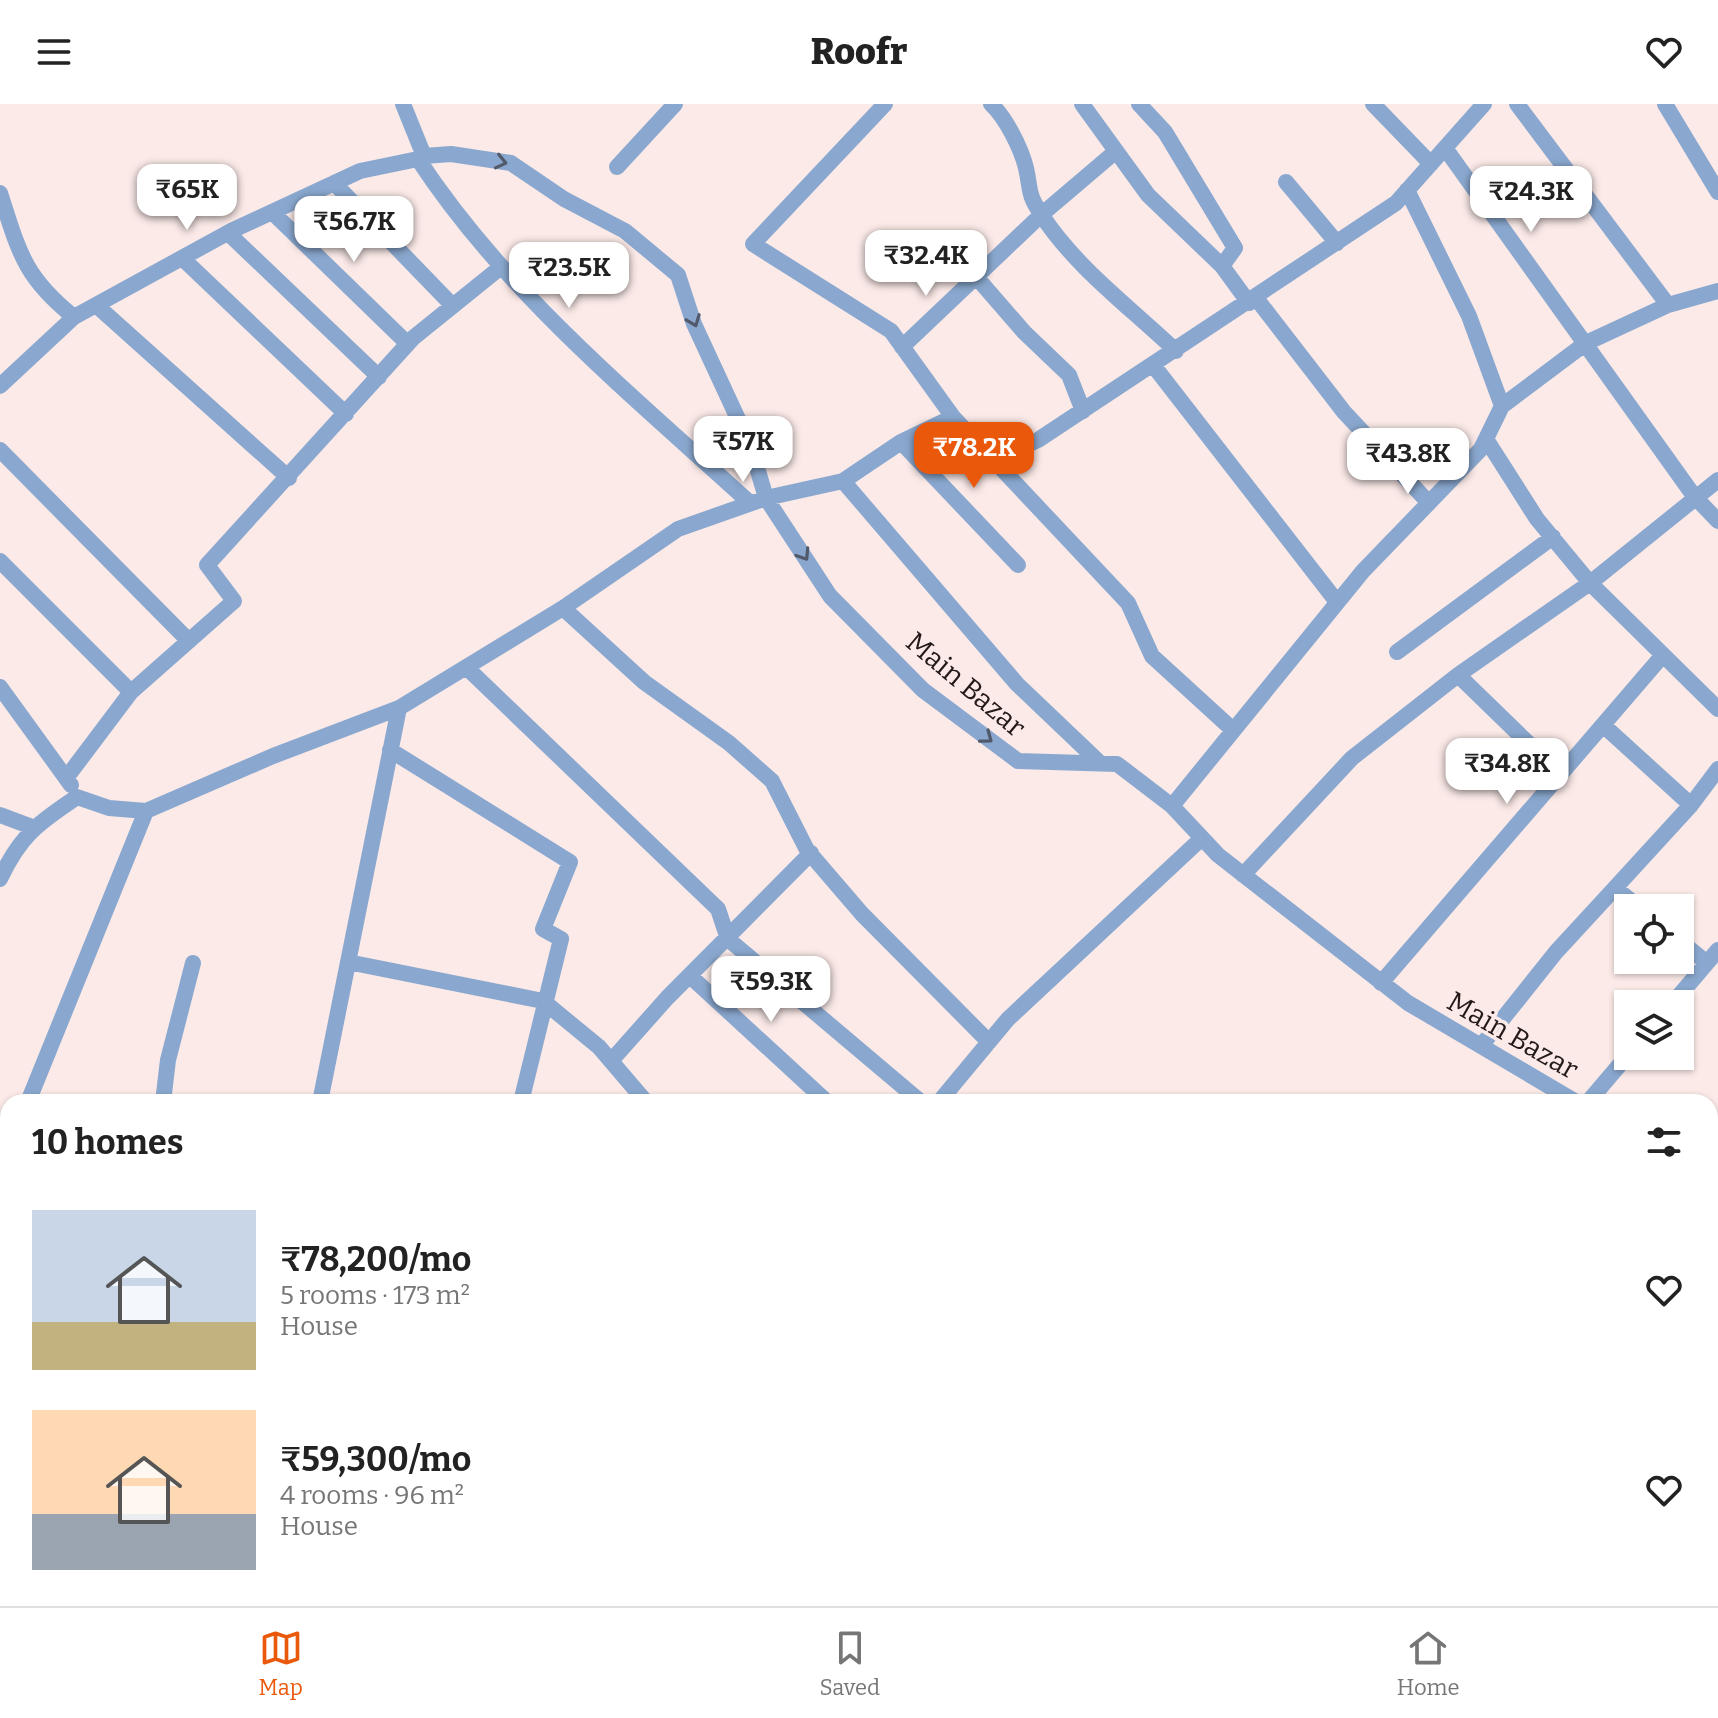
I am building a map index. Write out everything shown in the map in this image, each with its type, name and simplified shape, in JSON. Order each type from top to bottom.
[{"type":"street","points":[[403,104],[421,157],[456,217],[544,314],[758,500]]},
{"type":"street","points":[[617,167],[675,104]]},
{"type":"street","points":[[885,104],[753,244],[891,331],[953,417],[1128,603],[1152,656],[1233,730]]},
{"type":"street","points":[[991,104],[1001,113],[1026,169],[1027,190],[1041,215],[1059,238],[1176,351]]},
{"type":"street","points":[[1082,104],[1148,195],[1222,266],[1344,412],[1429,503]]},
{"type":"street","points":[[1139,104],[1165,132],[1235,248],[1222,266]]},
{"type":"street","points":[[1373,104],[1431,164]]},
{"type":"street","points":[[995,459],[1038,440],[1396,203],[1483,104]]},
{"type":"street","points":[[1517,104],[1668,305]]},
{"type":"street","points":[[1665,104],[1718,192]]},
{"type":"street","points":[[1445,148],[1694,496],[1718,521]]},
{"type":"street","points":[[902,347],[978,279],[1041,215],[1115,152]]},
{"type":"street","name":"Main Bazar","points":[[1,383],[74,317],[228,233],[360,171],[421,157],[451,154],[511,163],[564,199],[625,231],[678,275],[694,324],[751,447],[758,500],[830,596],[923,690],[1018,761],[1117,764],[1172,806],[1243,875],[1381,983],[1408,1003],[1562,1094]]},
{"type":"street","points":[[1286,182],[1337,243]]},
{"type":"street","points":[[334,183],[453,306]]},
{"type":"street","points":[[1407,190],[1469,316],[1502,406]]},
{"type":"street","points":[[0,193],[18,250],[44,293],[74,317]]},
{"type":"street","points":[[272,212],[408,344]]},
{"type":"street","points":[[228,233],[379,377]]},
{"type":"street","points":[[182,258],[346,414]]},
{"type":"street","points":[[67,777],[131,692],[234,601],[207,565],[408,344],[501,267]]},
{"type":"street","points":[[978,279],[1024,332],[1069,375],[1083,411]]},
{"type":"street","points":[[1172,806],[1337,602],[1481,449],[1502,406],[1586,343],[1668,305],[1718,291]]},
{"type":"street","points":[[96,305],[289,478]]},
{"type":"street","points":[[1153,365],[1337,602]]},
{"type":"street","points":[[0,687],[44,752],[67,777],[77,797],[109,808],[146,811],[273,756],[399,708],[563,608],[678,529],[758,500],[843,481],[901,442],[953,417]]},
{"type":"street","points":[[1486,439],[1553,537],[1590,583],[1718,709]]},
{"type":"street","points":[[901,442],[1018,565]]},
{"type":"street","points":[[0,450],[189,641]]},
{"type":"street","points":[[1243,875],[1352,758],[1458,675],[1590,583],[1694,496],[1718,480]]},
{"type":"street","points":[[843,481],[1017,684],[1100,763]]},
{"type":"street","points":[[1397,652],[1553,537]]},
{"type":"street","points":[[0,561],[131,692]]},
{"type":"street","points":[[563,608],[644,682],[729,743],[772,781],[811,853],[862,914],[989,1042]]},
{"type":"street","points":[[1381,983],[1663,655]]},
{"type":"street","points":[[466,667],[718,909],[728,939],[912,1094]]},
{"type":"street","points":[[1458,675],[1560,774]]},
{"type":"street","points":[[322,1094],[399,708]]},
{"type":"street","points":[[1603,725],[1691,805]]},
{"type":"street","points":[[390,750],[570,862],[543,929],[561,939],[543,1001],[523,1094]]},
{"type":"street","points":[[1481,1046],[1556,952],[1691,805],[1718,769]]},
{"type":"street","points":[[0,879],[13,851],[32,827],[77,797]]},
{"type":"street","points":[[31,1094],[146,811]]},
{"type":"street","points":[[0,815],[32,827]]},
{"type":"street","points":[[946,1094],[1008,1019],[1202,838]]},
{"type":"street","points":[[611,1061],[811,853]]},
{"type":"street","points":[[1615,888],[1622,894]]},
{"type":"street","points":[[1684,990],[1712,956]]},
{"type":"street","points":[[348,962],[543,1001],[599,1047],[639,1094]]},
{"type":"street","points":[[164,1094],[168,1060],[193,963]]},
{"type":"street","points":[[690,976],[818,1094]]},
{"type":"street","points":[[1595,1094],[1615,1070]]}]
